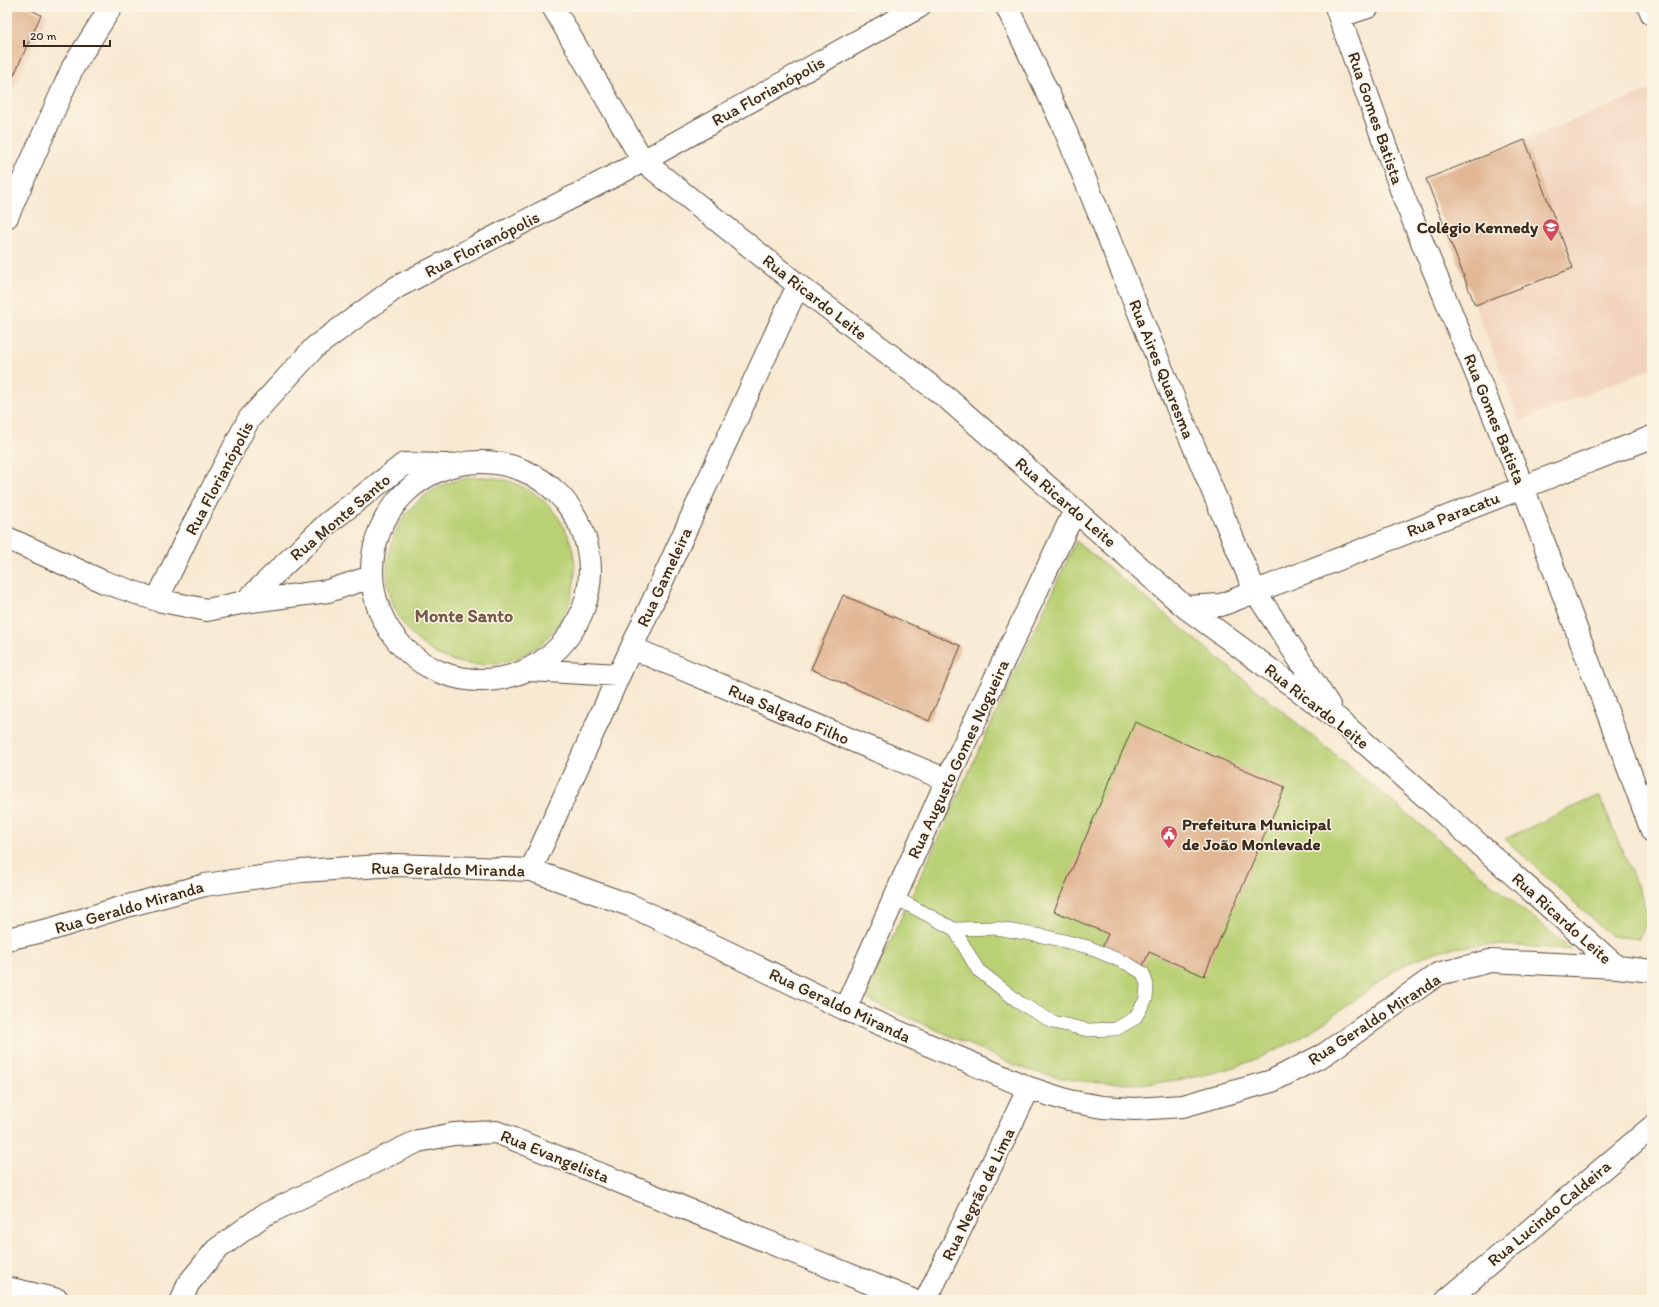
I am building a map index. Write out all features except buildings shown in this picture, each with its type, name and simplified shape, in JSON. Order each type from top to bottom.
[{"type":"street","points":[[7,217],[73,67],[111,7]]},
{"type":"street","name":"Rua Ricardo Leite","points":[[553,7],[644,161],[798,285],[948,399],[1185,607],[1338,719],[1617,967]]},
{"type":"street","name":"Rua Florianópolis","points":[[157,600],[191,529],[249,419],[315,347],[397,287],[644,161],[919,7]]},
{"type":"street","name":"Rua Aires Quaresma","points":[[1007,7],[1064,125],[1176,404],[1255,591],[1338,719]]},
{"type":"street","points":[[1338,12],[1368,7]]},
{"type":"street","points":[[1650,7],[1652,14]]},
{"type":"street","name":"Rua Gomes Batista","points":[[1338,12],[1404,198],[1523,487],[1652,832]]},
{"type":"street","name":"Rua Gameleira","points":[[531,870],[798,285]]},
{"type":"street","name":"Rua Paracatu","points":[[1185,607],[1221,605],[1652,437]]},
{"type":"street","points":[[529,670],[558,648],[580,619],[590,584],[588,548],[575,514],[551,486],[520,468],[485,461],[449,466],[416,482],[391,508],[375,541],[371,577],[379,612],[397,643],[425,666],[459,679],[494,680],[529,670],[619,675]]},
{"type":"street","name":"Rua Monte Santo","points":[[245,602],[328,523],[404,464],[449,466]]},
{"type":"street","name":"Rua Augusto Gomes Nogueira","points":[[845,1009],[947,780],[1075,510]]},
{"type":"street","points":[[7,538],[104,582],[157,600],[207,610],[245,602],[328,591],[371,577]]},
{"type":"street","name":"Rua Salgado Filho","points":[[632,648],[947,780]]},
{"type":"street","name":"Rua Geraldo Miranda","points":[[7,939],[52,929],[120,908],[205,885],[301,870],[397,865],[531,870],[632,906],[845,1009],[1029,1088],[1069,1101],[1102,1107],[1135,1109],[1183,1106],[1272,1081],[1325,1054],[1438,974],[1490,961],[1617,967],[1652,971]]},
{"type":"street","name":"Rua Negrão de Lima","points":[[926,1300],[1029,1088]]},
{"type":"street","name":"Rua Lucindo Caldeira","points":[[1447,1300],[1652,1127]]},
{"type":"street","name":"Rua Evangelista","points":[[182,1300],[188,1284],[216,1250],[264,1215],[418,1141],[454,1134],[496,1132],[912,1300]]},
{"type":"street","points":[[7,1288],[58,1300]]},
{"type":"lane","points":[[894,897],[954,930],[978,970],[1020,1003],[1054,1022],[1088,1030],[1116,1029],[1135,1018],[1146,999],[1147,985],[1143,973],[1128,964],[1088,947],[1048,937],[995,928],[954,930]]},
{"type":"shaded area","points":[[7,7],[33,7],[47,15],[7,104]]},
{"type":"shaded area","name":"Colégio Kennedy","points":[[1652,89],[1652,368],[1520,421],[1426,179]]},
{"type":"green space","points":[[481,477],[499,479],[517,484],[541,498],[554,511],[568,535],[573,553],[575,571],[573,589],[568,607],[554,631],[541,644],[517,658],[499,663],[481,665],[463,663],[445,658],[421,644],[408,631],[394,607],[389,589],[387,571],[389,553],[394,535],[408,511],[421,498],[445,484],[463,479]]},
{"type":"green space","points":[[1076,541],[1572,950],[1526,946],[1482,945],[1440,951],[1418,958],[1397,969],[1318,1027],[1270,1053],[1238,1066],[1204,1075],[1170,1081],[1135,1084],[1100,1083],[1066,1079],[1025,1069],[864,998]]},
{"type":"green space","points":[[1599,795],[1650,916],[1639,939],[1611,936],[1505,839]]},
{"type":"place","name":"Colégio Kennedy","points":[[1551,242]]},
{"type":"place","name":"Prefeitura Municipal de João Monlevade","points":[[1169,849]]},
{"type":"district","name":"Monte Santo","points":[[464,616]]}]
